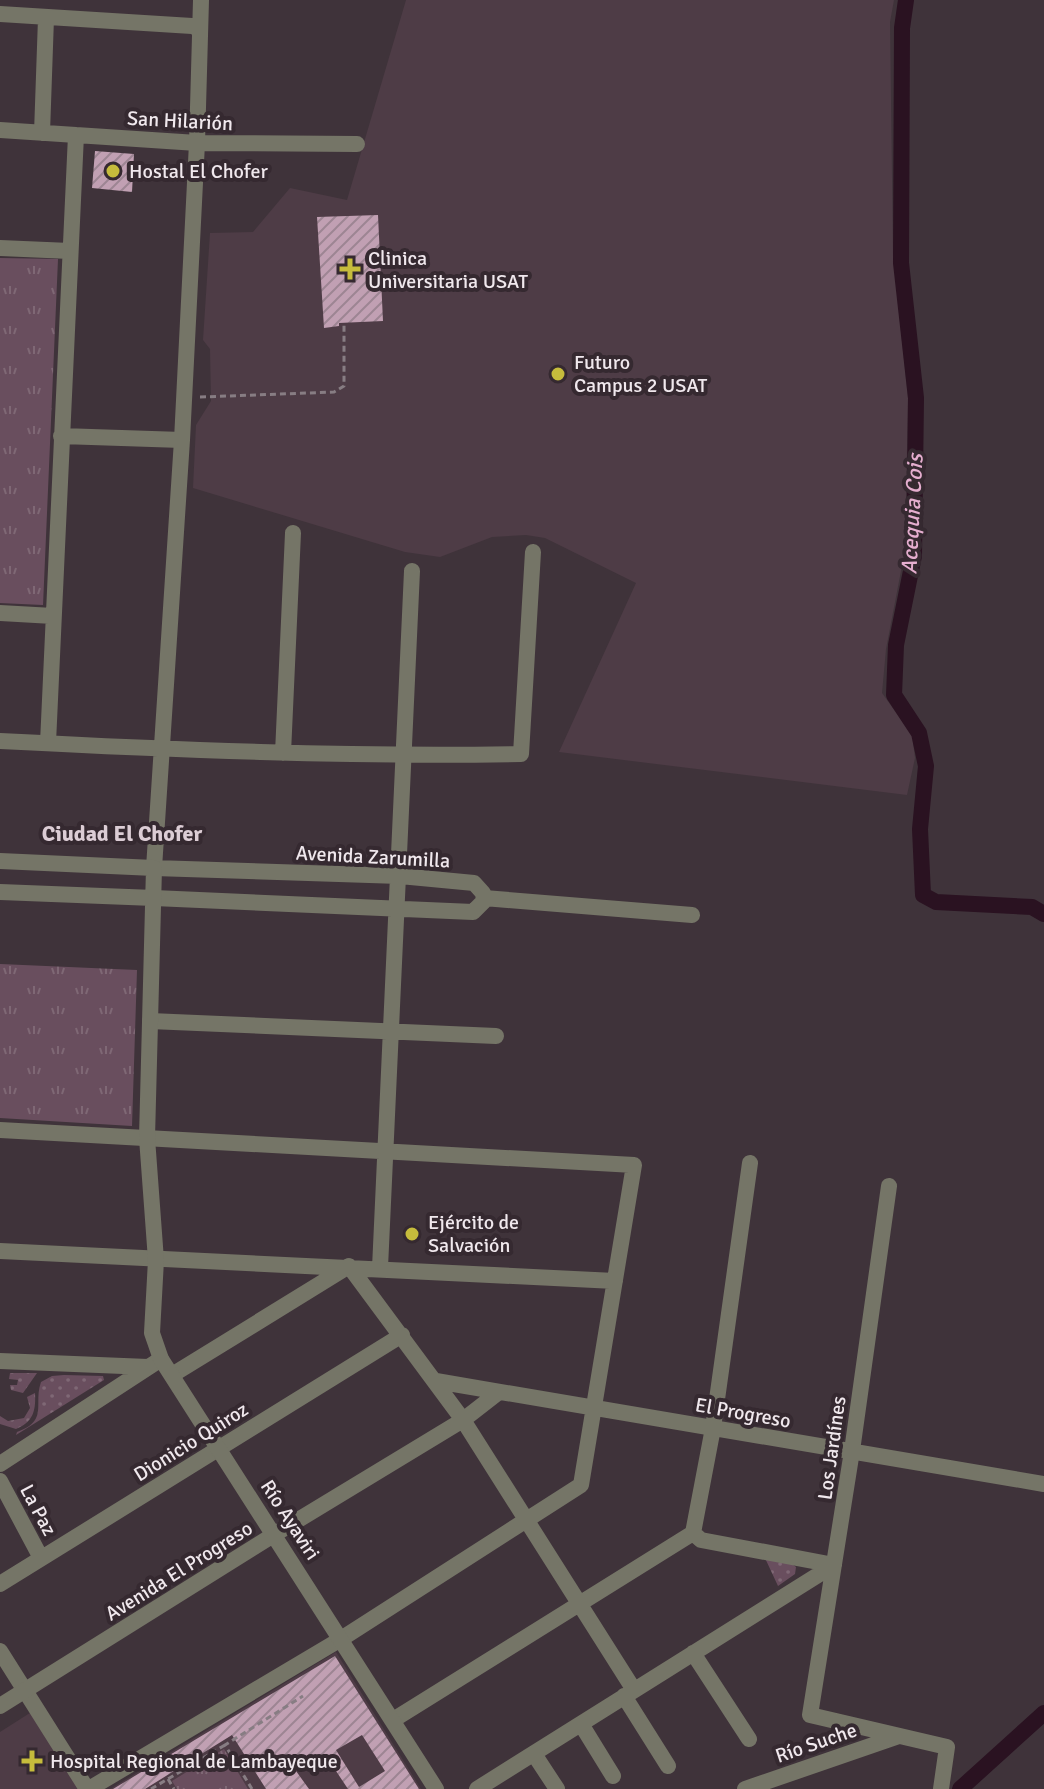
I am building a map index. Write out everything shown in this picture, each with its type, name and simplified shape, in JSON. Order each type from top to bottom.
[{"type":"street","name":"Río Ayaviri","points":[[201,0],[199,29],[202,38],[182,440],[154,868],[147,1138],[156,1260],[152,1333],[155,1363],[172,1375],[436,1789]]},
{"type":"street","points":[[0,14],[192,26],[199,29]]},
{"type":"street","points":[[42,133],[46,18]]},
{"type":"street","name":"San Hilarión","points":[[0,130],[197,143],[357,144]]},
{"type":"street","points":[[48,743],[76,135]]},
{"type":"street","points":[[0,248],[70,251]]},
{"type":"street","points":[[61,436],[182,440]]},
{"type":"street","points":[[283,753],[293,533]]},
{"type":"street","points":[[0,741],[283,753],[404,756],[521,754],[533,552]]},
{"type":"street","points":[[380,1268],[412,571]]},
{"type":"street","points":[[0,613],[53,616]]},
{"type":"street","name":"Avenida Zarumilla","points":[[0,861],[400,876],[474,883],[484,898]]},
{"type":"street","points":[[0,892],[473,912],[484,898],[692,915]]},
{"type":"street","points":[[150,1021],[496,1036]]},
{"type":"street","points":[[0,1130],[634,1165],[581,1485],[341,1639],[88,1789],[0,1651]]},
{"type":"street","points":[[393,1720],[693,1533],[713,1428],[750,1163]]},
{"type":"street","name":"Los Jardínes","points":[[889,1186],[852,1451],[810,1715],[899,1736]]},
{"type":"street","points":[[0,1251],[615,1281]]},
{"type":"street","points":[[349,1266],[463,1420],[579,1604],[668,1766]]},
{"type":"street","points":[[172,1375],[349,1266]]},
{"type":"street","name":"Dionicio Quiroz","points":[[0,1584],[402,1335]]},
{"type":"street","points":[[0,1361],[155,1363]]},
{"type":"street","points":[[0,1464],[155,1363]]},
{"type":"street","name":"El Progreso","points":[[436,1381],[1044,1484]]},
{"type":"street","name":"Avenida El Progreso","points":[[0,1706],[463,1420],[499,1392]]},
{"type":"street","name":"La Paz","points":[[0,1481],[41,1558]]},
{"type":"street","points":[[693,1533],[701,1540],[834,1565]]},
{"type":"street","points":[[477,1789],[834,1565]]},
{"type":"street","points":[[693,1653],[749,1739]]},
{"type":"street","points":[[581,1724],[613,1776]]},
{"type":"street","points":[[899,1736],[947,1747],[941,1789]]},
{"type":"street","name":"Río Suche","points":[[745,1789],[781,1782],[899,1736]]},
{"type":"street","points":[[534,1754],[557,1789]]},
{"type":"path","points":[[184,398],[334,392],[344,386],[344,325]]},
{"type":"path","points":[[151,1789],[303,1696]]},
{"type":"path","points":[[225,1745],[252,1789]]},
{"type":"path","points":[[168,1779],[174,1789]]},
{"type":"shaded area","name":"Futuro Campus 2 USAT","points":[[406,0],[894,0],[890,22],[893,256],[908,398],[905,550],[886,649],[882,693],[912,735],[915,758],[907,795],[559,752],[636,583],[545,538],[526,535],[492,537],[440,557],[405,552],[193,488],[196,425],[211,401],[210,349],[203,340],[210,233],[253,232],[290,188],[347,200]]},
{"type":"shaded area","points":[[336,1652],[421,1789],[110,1789]]},
{"type":"shaded area","name":"Hospital Regional de Lambayeque","points":[[33,1711],[81,1789],[0,1789],[0,1732]]},
{"type":"green space","points":[[0,258],[58,259],[43,605],[0,603]]},
{"type":"green space","points":[[0,964],[137,970],[132,1126],[0,1118]]},
{"type":"green space","points":[[10,1373],[37,1373],[23,1393],[11,1390],[10,1385],[17,1385],[18,1380],[9,1379]]},
{"type":"green space","points":[[52,1376],[103,1376],[104,1380],[16,1435],[37,1417],[41,1382]]},
{"type":"green space","points":[[35,1393],[34,1410],[26,1423],[16,1429],[0,1424],[0,1416],[8,1421],[24,1418],[30,1408],[27,1397]]},
{"type":"green space","points":[[765,1558],[792,1564],[796,1567],[795,1574],[778,1586]]},
{"type":"green space","points":[[224,1749],[248,1789],[177,1789],[172,1781]]},
{"type":"building","name":"Hostal El Chofer","points":[[95,151],[134,154],[132,192],[92,188]]},
{"type":"building","name":"Clinica Universitaria USAT","points":[[378,215],[383,321],[339,323],[339,326],[324,328],[317,217]]},
{"type":"building","points":[[335,1656],[419,1789],[348,1789],[326,1756],[296,1771],[309,1789],[266,1789],[232,1735],[145,1789],[113,1789]],"holes":[[[362,1735],[385,1771],[359,1787],[336,1750]]]},
{"type":"waterway","name":"Acequia Cois","points":[[906,0],[902,28],[901,263],[916,398],[914,556],[896,645],[894,695],[919,733],[926,766],[920,829],[923,895],[936,902],[1032,907],[1044,914]]},
{"type":"waterway","name":"Acequia Cois","points":[[960,1789],[1044,1713]]},
{"type":"place","name":"Hostal El Chofer","points":[[113,171]]},
{"type":"place","name":"Clinica Universitaria USAT","points":[[350,269]]},
{"type":"place","name":"Futuro Campus 2 USAT","points":[[558,374]]},
{"type":"place","name":"Ejército de Salvación","points":[[412,1234]]},
{"type":"place","name":"Hospital Regional de Lambayeque","points":[[32,1761]]},
{"type":"district","name":"Ciudad El Chofer","points":[[122,833]]}]
